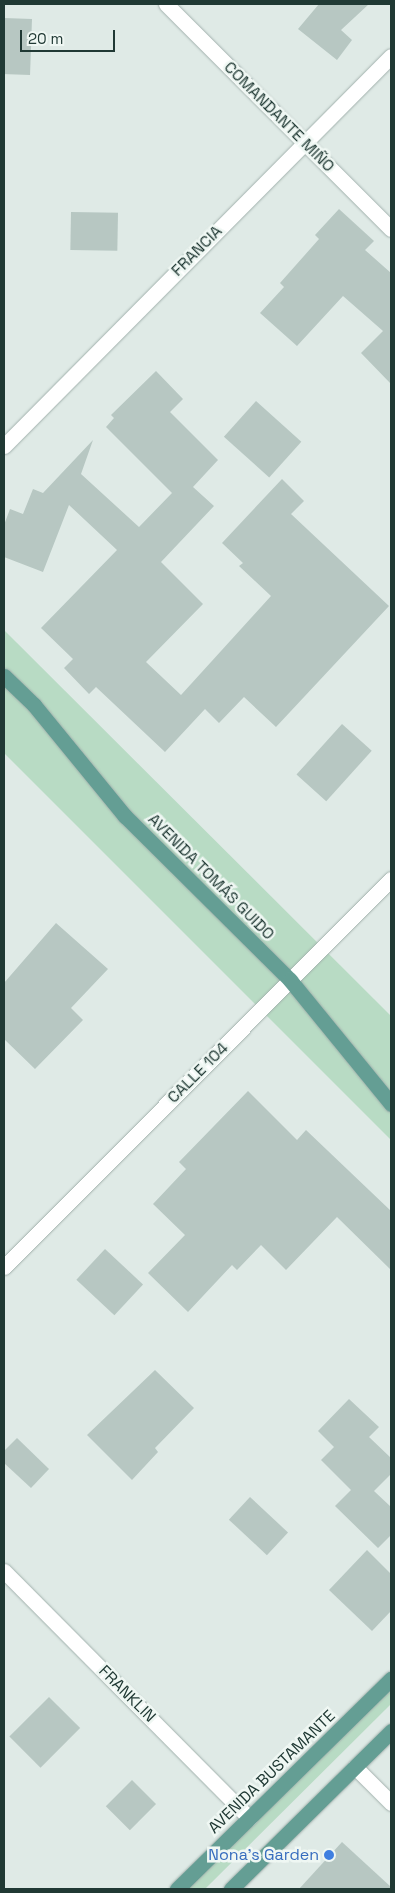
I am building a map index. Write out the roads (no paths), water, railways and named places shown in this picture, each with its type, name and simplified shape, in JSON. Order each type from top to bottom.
[{"type":"main road","name":"AVENIDA TOMÁS GUIDO","points":[[4,676],[34,704],[124,816],[290,980],[391,1104]]},
{"type":"main road","name":"AVENIDA BUSTAMANTE","points":[[177,1889],[391,1678]]},
{"type":"main road","points":[[231,1889],[391,1730]]},
{"type":"street","name":"COMANDANTE MIÑO","points":[[166,4],[391,229]]},
{"type":"street","name":"FRANCIA","points":[[4,446],[391,56]]},
{"type":"street","name":"CALLE 104","points":[[4,1266],[391,879]]},
{"type":"street","name":"FRANKLIN","points":[[4,1571],[250,1818]]},
{"type":"street","points":[[355,1767],[391,1803]]},
{"type":"place","name":"Nona's Garden","points":[[329,1855]]}]
